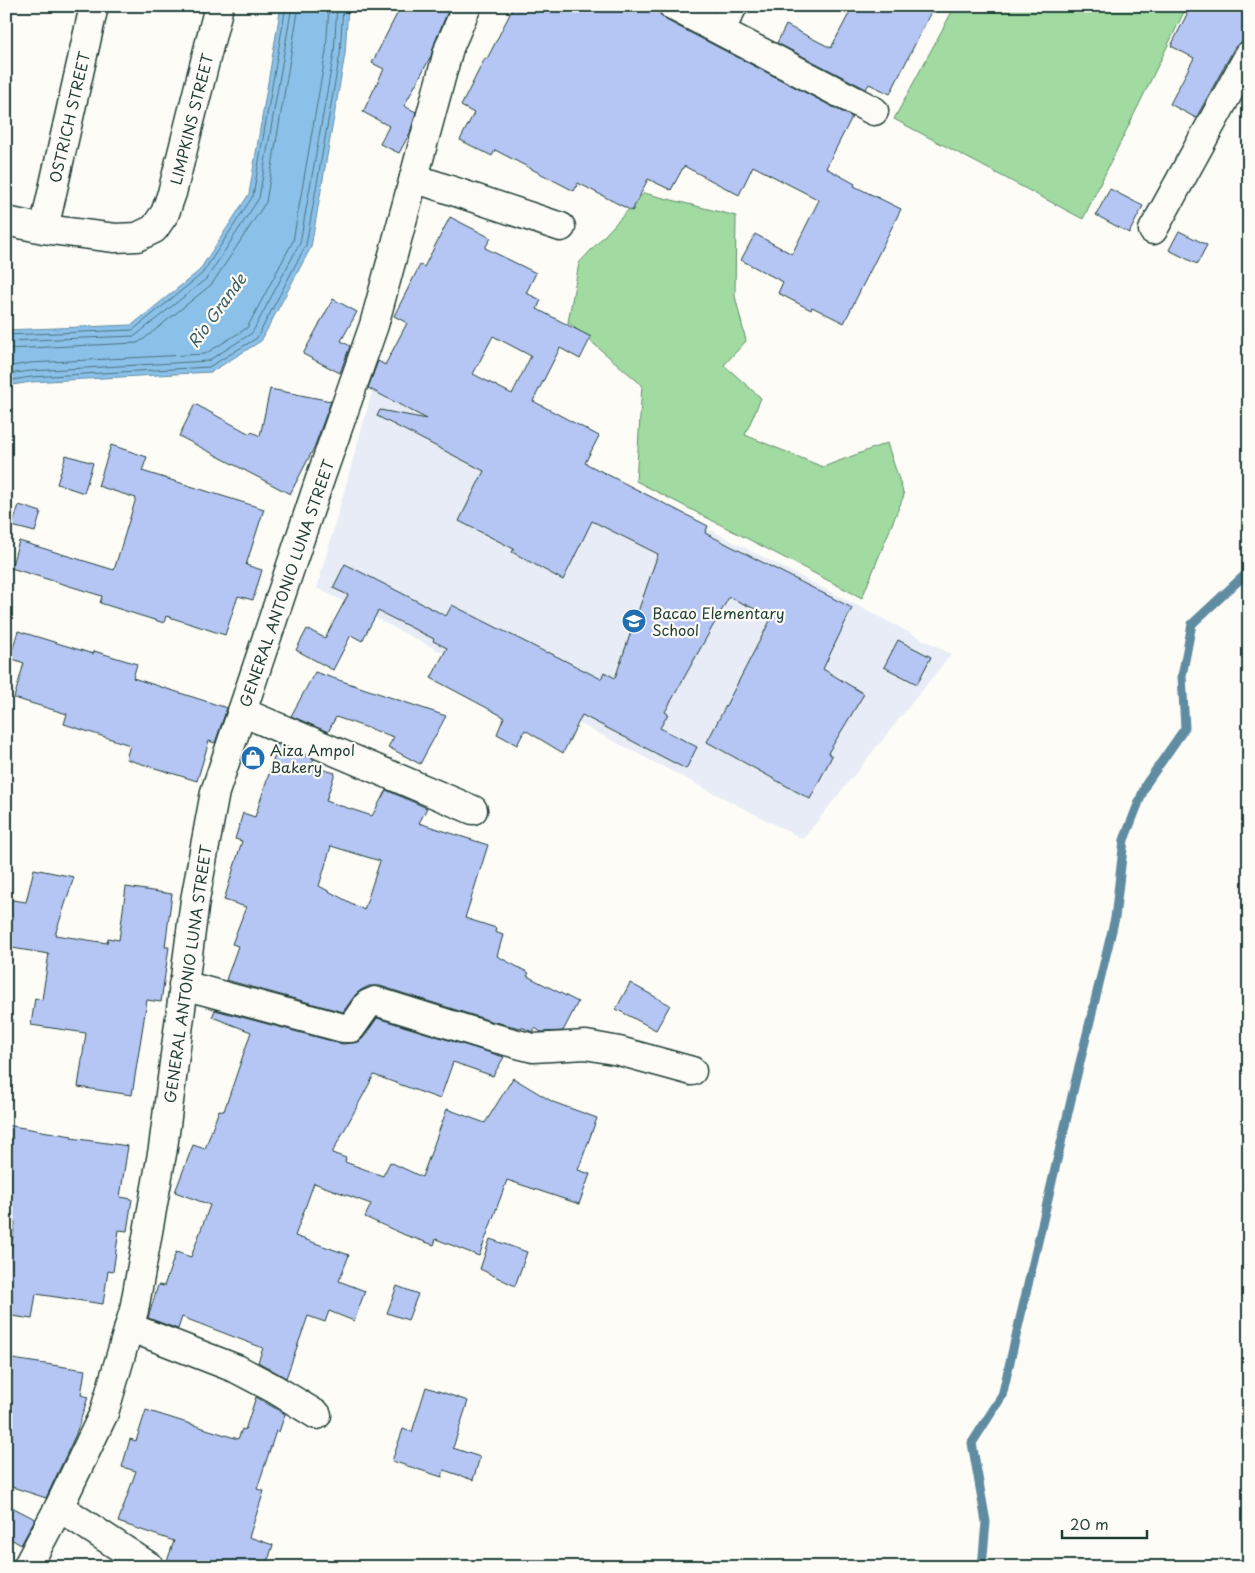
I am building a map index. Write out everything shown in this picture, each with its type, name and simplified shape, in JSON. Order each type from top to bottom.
[{"type":"street","name":"OSTRICH STREET","points":[[44,229],[94,6]]},
{"type":"street","name":"LIMPKINS STREET","points":[[44,229],[115,238],[137,237],[154,229],[165,213],[172,193],[219,6]]},
{"type":"street","name":"GENERAL ANTONIO LUNA STREET","points":[[27,1567],[59,1507],[104,1413],[134,1310],[163,1148],[195,900],[215,792],[374,325],[449,48],[467,6]]},
{"type":"street","points":[[673,6],[874,111]]},
{"type":"street","points":[[720,30],[733,6]]},
{"type":"street","points":[[1153,230],[1249,55]]},
{"type":"street","points":[[414,178],[560,227]]},
{"type":"street","points":[[6,221],[44,229]]},
{"type":"street","points":[[242,712],[473,810]]},
{"type":"street","points":[[184,985],[343,1028],[352,1028],[368,1004],[375,1001],[487,1036],[534,1048],[586,1045],[618,1051],[692,1071]]},
{"type":"street","points":[[129,1327],[237,1369],[317,1415]]},
{"type":"street","points":[[59,1507],[150,1567]]},
{"type":"shaded area","name":"Bacao Elementary School","points":[[381,360],[951,654],[803,839],[317,588]]},
{"type":"green space","points":[[955,6],[1187,6],[1083,219],[894,119]]},
{"type":"green space","points":[[644,193],[736,216],[735,296],[746,341],[724,365],[761,398],[745,435],[823,467],[887,443],[904,495],[862,598],[636,481],[642,385],[568,322],[579,263]]},
{"type":"water","name":"Rio Grande","points":[[281,6],[348,6],[345,54],[311,247],[261,341],[211,372],[31,382],[6,386],[6,330],[132,325],[199,271],[249,194]]},
{"type":"building","points":[[401,6],[450,6],[431,56],[404,106],[416,112],[410,133],[399,153],[380,144],[389,126],[363,112],[384,69],[372,63]]},
{"type":"building","points":[[514,6],[657,6],[660,14],[666,20],[852,117],[826,168],[855,184],[854,186],[901,209],[844,323],[812,307],[811,310],[778,293],[783,282],[741,260],[755,234],[792,254],[819,200],[753,166],[739,195],[684,166],[671,190],[648,179],[632,211],[578,183],[574,191],[495,150],[492,156],[460,140],[474,113],[461,106]]},
{"type":"building","points":[[853,6],[934,6],[890,94],[869,84],[866,89],[777,43],[786,25],[831,48]]},
{"type":"building","points":[[1191,6],[1249,6],[1249,31],[1244,41],[1235,47],[1196,118],[1170,104],[1194,58],[1171,46]]},
{"type":"building","points":[[1110,189],[1143,206],[1129,233],[1096,215]]},
{"type":"building","points":[[450,217],[491,238],[485,248],[536,273],[526,293],[541,300],[537,309],[591,337],[580,359],[560,348],[533,401],[599,436],[585,463],[708,526],[705,533],[852,608],[823,669],[864,694],[828,753],[832,756],[810,799],[707,742],[772,617],[729,597],[665,712],[668,714],[660,728],[697,747],[686,769],[582,715],[563,753],[525,730],[517,745],[497,734],[504,717],[431,678],[447,648],[433,641],[434,639],[378,611],[362,641],[351,635],[333,670],[296,650],[307,629],[325,638],[348,595],[333,588],[345,564],[446,616],[452,605],[601,679],[604,672],[615,678],[658,554],[592,521],[563,580],[512,552],[514,549],[459,521],[484,471],[377,416],[380,410],[427,419],[368,388],[378,361],[385,365],[407,323],[394,316],[420,265],[424,267]],"holes":[[[493,336],[531,356],[512,394],[473,374]]]},
{"type":"building","points":[[1179,231],[1207,245],[1197,264],[1169,250]]},
{"type":"building","points":[[333,299],[357,312],[341,341],[350,346],[340,373],[303,354]]},
{"type":"building","points":[[270,389],[331,401],[314,448],[290,494],[179,436],[195,404],[250,434],[252,432],[260,436]]},
{"type":"building","points":[[111,445],[147,457],[142,471],[264,509],[246,565],[262,570],[253,600],[238,596],[225,635],[166,616],[164,623],[100,603],[102,596],[11,568],[19,541],[114,570],[136,498],[98,486]]},
{"type":"building","points":[[66,455],[93,463],[84,493],[57,484]]},
{"type":"building","points":[[19,505],[41,512],[35,532],[12,526]]},
{"type":"building","points":[[18,631],[93,654],[94,651],[137,664],[133,678],[227,708],[215,743],[209,741],[197,781],[126,759],[130,745],[64,724],[67,714],[14,698],[24,663],[10,658]]},
{"type":"building","points":[[898,640],[931,657],[917,684],[884,667]]},
{"type":"building","points":[[315,672],[446,716],[420,764],[388,747],[394,737],[336,717],[328,732],[291,716]]},
{"type":"building","points":[[276,744],[314,759],[310,766],[335,773],[326,801],[372,816],[386,790],[427,808],[419,823],[488,845],[465,918],[496,928],[495,932],[503,935],[497,956],[529,973],[527,976],[578,1002],[563,1031],[541,1032],[535,1028],[533,1032],[521,1027],[491,1021],[380,986],[369,986],[361,990],[343,1012],[226,980],[238,946],[232,944],[246,907],[224,900],[242,841],[235,839],[243,813],[255,817],[276,752],[273,751]],"holes":[[[331,846],[380,861],[364,910],[319,886]]]},
{"type":"building","points":[[34,869],[74,877],[55,935],[107,943],[108,938],[119,940],[126,887],[172,894],[165,947],[169,947],[161,1002],[147,1000],[132,1095],[78,1087],[86,1033],[31,1025],[35,998],[42,1000],[49,954],[6,947],[6,899],[26,902]]},
{"type":"building","points":[[630,983],[670,1005],[656,1030],[616,1009]]},
{"type":"building","points":[[215,1010],[343,1044],[359,1042],[377,1018],[504,1057],[493,1076],[453,1062],[440,1099],[374,1075],[332,1153],[346,1158],[345,1162],[383,1176],[390,1162],[422,1177],[447,1109],[485,1123],[513,1078],[553,1102],[597,1118],[578,1170],[590,1174],[579,1204],[507,1180],[479,1256],[436,1239],[434,1245],[405,1235],[365,1217],[371,1204],[314,1183],[295,1236],[349,1255],[339,1281],[365,1291],[354,1321],[329,1311],[325,1322],[308,1316],[286,1378],[258,1362],[263,1348],[182,1317],[178,1329],[148,1318],[158,1285],[164,1286],[176,1252],[191,1257],[210,1205],[175,1192],[193,1145],[205,1149],[219,1110],[224,1111],[251,1032],[212,1017]]},
{"type":"building","points":[[6,1125],[72,1136],[71,1138],[128,1146],[120,1197],[132,1199],[127,1231],[119,1230],[113,1272],[108,1271],[103,1304],[36,1294],[32,1319],[6,1315],[6,1282],[15,1222],[6,1220]]},
{"type":"building","points":[[490,1239],[527,1252],[515,1286],[480,1269]]},
{"type":"building","points":[[397,1286],[418,1294],[408,1320],[387,1313]]},
{"type":"building","points":[[6,1358],[85,1370],[81,1395],[88,1397],[76,1434],[46,1498],[6,1485]]},
{"type":"building","points":[[426,1387],[468,1401],[453,1448],[480,1457],[473,1480],[444,1470],[442,1477],[392,1461],[403,1429],[412,1432]]},
{"type":"building","points":[[256,1397],[285,1414],[279,1432],[276,1431],[257,1489],[264,1491],[249,1537],[273,1545],[266,1567],[165,1567],[174,1541],[118,1522],[136,1471],[122,1467],[130,1439],[136,1441],[146,1410],[238,1439],[242,1429],[245,1430]]},
{"type":"building","points":[[6,1504],[35,1519],[21,1545],[6,1536]]},
{"type":"waterway","points":[[982,1567],[986,1522],[972,1443],[1002,1396],[1115,918],[1124,840],[1146,784],[1185,728],[1182,676],[1192,624],[1249,571]]},
{"type":"place","name":"Bacao Elementary School","points":[[634,621]]},
{"type":"place","name":"Aiza Ampol Bakery","points":[[253,758]]}]
